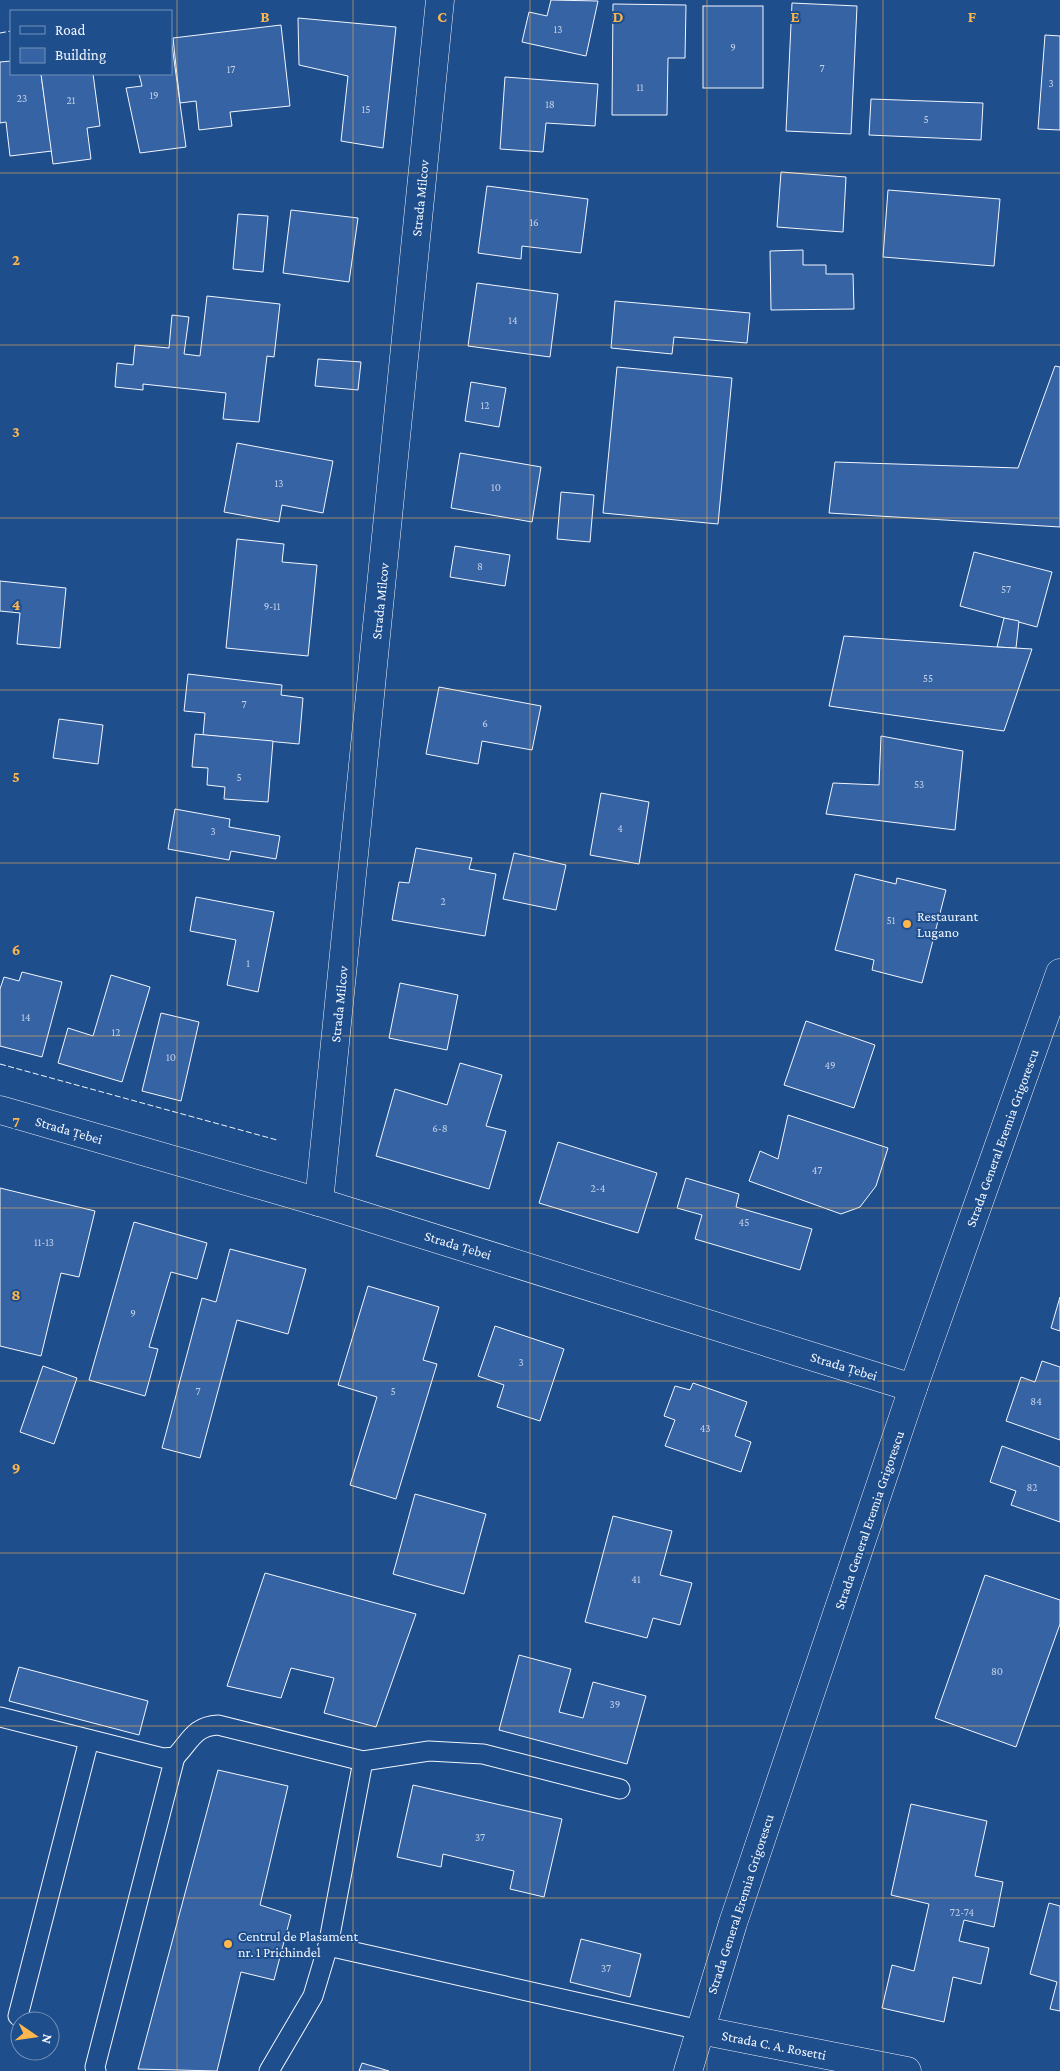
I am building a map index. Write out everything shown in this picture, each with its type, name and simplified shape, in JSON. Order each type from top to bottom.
[{"type":"street","name":"Strada Milcov","points":[[319,1202],[440,0]]},
{"type":"street","name":"Strada General Eremia Grigorescu","points":[[688,2071],[913,1388],[1060,973]]},
{"type":"street","name":"Strada Țebei","points":[[0,1110],[319,1202],[913,1388]]},
{"type":"street","name":"Strada C. A. Rosetti","points":[[700,2030],[906,2071]]},
{"type":"lane","points":[[0,1717],[163,1758],[175,1757]]},
{"type":"lane","points":[[96,2071],[95,2067],[175,1757],[198,1731],[206,1726],[218,1725],[363,1761],[429,1751],[483,1754],[620,1789]]},
{"type":"lane","points":[[19,2011],[89,1740]]},
{"type":"lane","points":[[269,2071],[313,1996],[328,1946],[363,1761]]},
{"type":"lane","points":[[328,1946],[700,2030]]},
{"type":"building","points":[[551,0],[598,1],[586,56],[522,42],[529,12],[547,16]]},
{"type":"building","points":[[792,3],[857,6],[851,134],[786,131]]},
{"type":"building","points":[[613,4],[686,5],[685,58],[668,58],[667,115],[612,115]]},
{"type":"building","points":[[703,6],[763,6],[763,88],[703,88]]},
{"type":"building","points":[[298,18],[396,27],[383,148],[341,141],[348,76],[299,65]]},
{"type":"building","points":[[281,25],[290,106],[230,112],[232,126],[199,130],[196,101],[180,103],[173,38]]},
{"type":"building","points":[[1045,35],[1060,36],[1060,130],[1038,129]]},
{"type":"building","points":[[172,45],[186,147],[140,153],[126,88],[142,86],[139,75],[172,75]]},
{"type":"building","points":[[10,61],[10,75],[41,75],[52,151],[10,156],[6,122],[0,123],[0,62]]},
{"type":"building","points":[[41,75],[93,75],[100,126],[87,128],[91,159],[53,164]]},
{"type":"building","points":[[505,77],[598,84],[595,126],[546,123],[543,152],[500,149]]},
{"type":"building","points":[[871,99],[983,103],[981,140],[869,135]]},
{"type":"building","points":[[781,172],[846,177],[843,232],[777,227]]},
{"type":"building","points":[[487,186],[588,199],[581,253],[522,246],[521,259],[478,253]]},
{"type":"building","points":[[888,190],[1000,199],[994,266],[883,257]]},
{"type":"building","points":[[291,210],[358,218],[349,282],[283,273]]},
{"type":"building","points":[[238,214],[268,216],[263,272],[233,269]]},
{"type":"building","points":[[803,250],[803,265],[826,265],[826,274],[853,274],[854,309],[771,310],[770,251]]},
{"type":"building","points":[[477,283],[558,294],[550,357],[468,346]]},
{"type":"building","points":[[207,296],[280,304],[274,357],[267,356],[259,422],[223,419],[226,393],[143,384],[143,390],[115,387],[117,363],[133,365],[135,345],[169,348],[172,315],[189,317],[184,354],[200,356]]},
{"type":"building","points":[[615,301],[750,313],[747,343],[674,337],[672,354],[611,348]]},
{"type":"building","points":[[318,359],[361,362],[358,390],[315,386]]},
{"type":"building","points":[[1055,366],[1060,367],[1060,527],[829,513],[835,462],[1018,468]]},
{"type":"building","points":[[617,367],[732,378],[718,524],[603,513]]},
{"type":"building","points":[[471,382],[506,388],[499,427],[465,421]]},
{"type":"building","points":[[237,443],[333,461],[323,513],[282,505],[279,522],[224,512]]},
{"type":"building","points":[[460,453],[541,467],[532,522],[451,508]]},
{"type":"building","points":[[561,492],[594,495],[590,542],[557,539]]},
{"type":"building","points":[[237,539],[284,544],[282,562],[317,565],[308,656],[226,648]]},
{"type":"building","points":[[455,546],[510,555],[505,586],[450,577]]},
{"type":"building","points":[[974,552],[1052,572],[1037,627],[960,606]]},
{"type":"building","points":[[0,581],[66,588],[60,648],[17,644],[20,613],[0,611]]},
{"type":"building","points":[[1004,618],[1019,621],[1016,648],[997,647]]},
{"type":"building","points":[[844,636],[1032,649],[1004,731],[829,706]]},
{"type":"building","points":[[188,674],[282,685],[281,695],[303,698],[299,744],[203,735],[205,713],[184,711]]},
{"type":"building","points":[[439,687],[541,706],[532,750],[482,741],[478,764],[426,754]]},
{"type":"building","points":[[59,719],[103,725],[98,764],[53,758]]},
{"type":"building","points":[[195,734],[273,741],[268,802],[224,799],[225,787],[207,785],[208,768],[192,767]]},
{"type":"building","points":[[881,736],[963,751],[955,830],[826,814],[833,783],[879,785]]},
{"type":"building","points":[[601,793],[649,802],[639,864],[590,855]]},
{"type":"building","points":[[175,809],[230,819],[229,827],[280,836],[276,859],[231,851],[229,860],[168,849]]},
{"type":"building","points":[[416,848],[472,858],[469,869],[496,874],[485,936],[392,920],[399,882],[409,883]]},
{"type":"building","points":[[514,853],[566,865],[556,910],[503,899]]},
{"type":"building","points":[[855,874],[896,884],[897,878],[946,890],[922,983],[872,970],[874,960],[835,950]]},
{"type":"building","points":[[196,897],[274,912],[258,992],[227,985],[236,940],[190,931]]},
{"type":"building","points":[[22,972],[62,982],[42,1057],[0,1046],[0,989],[4,977],[19,981]]},
{"type":"building","points":[[111,975],[150,987],[122,1082],[58,1063],[68,1028],[93,1036]]},
{"type":"building","points":[[400,983],[458,995],[447,1050],[389,1038]]},
{"type":"building","points":[[161,1013],[199,1022],[181,1101],[142,1091]]},
{"type":"building","points":[[806,1021],[875,1045],[854,1108],[784,1085]]},
{"type":"building","points":[[460,1063],[502,1075],[486,1126],[506,1131],[489,1189],[376,1156],[395,1089],[447,1105]]},
{"type":"building","points":[[788,1115],[888,1148],[876,1186],[860,1207],[841,1214],[749,1181],[760,1151],[778,1159]]},
{"type":"building","points":[[558,1142],[657,1173],[638,1233],[539,1203]]},
{"type":"building","points":[[686,1178],[739,1194],[736,1207],[812,1229],[800,1270],[695,1239],[702,1215],[677,1208]]},
{"type":"building","points":[[0,1188],[95,1211],[79,1277],[61,1273],[41,1356],[0,1346]]},
{"type":"building","points":[[134,1222],[207,1243],[197,1279],[171,1272],[149,1347],[158,1349],[145,1396],[89,1380]]},
{"type":"building","points":[[230,1249],[306,1269],[288,1334],[237,1320],[200,1458],[162,1448],[202,1298],[216,1302]]},
{"type":"building","points":[[368,1286],[439,1307],[423,1360],[437,1364],[396,1499],[350,1485],[377,1397],[338,1385]]},
{"type":"building","points":[[1060,1297],[1060,1331],[1051,1328]]},
{"type":"building","points":[[495,1326],[564,1349],[540,1421],[497,1407],[504,1385],[478,1376]]},
{"type":"building","points":[[1042,1361],[1060,1367],[1060,1440],[1006,1421],[1021,1377],[1035,1382]]},
{"type":"building","points":[[43,1366],[77,1378],[54,1444],[20,1432]]},
{"type":"building","points":[[693,1383],[747,1402],[735,1436],[751,1442],[741,1472],[665,1446],[675,1420],[664,1416],[675,1386],[690,1390]]},
{"type":"building","points":[[1002,1446],[1060,1467],[1060,1522],[1011,1505],[1016,1491],[990,1482]]},
{"type":"building","points":[[415,1494],[486,1514],[464,1594],[393,1574]]},
{"type":"building","points":[[613,1516],[672,1531],[660,1575],[692,1583],[680,1625],[653,1618],[647,1638],[585,1622]]},
{"type":"building","points":[[265,1573],[416,1614],[376,1727],[324,1713],[334,1678],[291,1668],[281,1698],[227,1686]]},
{"type":"building","points":[[985,1575],[1060,1600],[1060,1624],[1016,1747],[935,1718]]},
{"type":"building","points":[[519,1655],[571,1669],[559,1712],[583,1718],[593,1682],[646,1696],[627,1764],[499,1730]]},
{"type":"building","points":[[19,1667],[148,1701],[139,1735],[9,1701]]},
{"type":"building","name":"Centrul de Plasament nr. 1 Prichindel","points":[[218,1770],[288,1786],[260,1905],[291,1915],[274,1980],[241,1972],[217,2071],[138,2069]]},
{"type":"building","points":[[413,1785],[562,1819],[544,1897],[510,1889],[514,1871],[443,1854],[441,1867],[397,1857]]},
{"type":"building","points":[[911,1804],[987,1821],[975,1876],[1003,1882],[994,1927],[964,1920],[959,1941],[989,1948],[981,1984],[953,1977],[944,2022],[882,2008],[892,1965],[914,1971],[929,1904],[891,1895]]},
{"type":"building","points":[[1049,1903],[1060,1906],[1060,2011],[1050,2009],[1057,1982],[1030,1974]]},
{"type":"building","points":[[581,1939],[641,1954],[630,1997],[570,1982]]},
{"type":"building","points":[[362,2063],[389,2071],[359,2071]]},
{"type":"fence","points":[[0,33],[10,31]]},
{"type":"fence","points":[[0,1064],[277,1140]]},
{"type":"place","name":"Restaurant Lugano","points":[[907,924]]},
{"type":"place","name":"Centrul de Plasament nr. 1 Prichindel","points":[[228,1944]]}]
